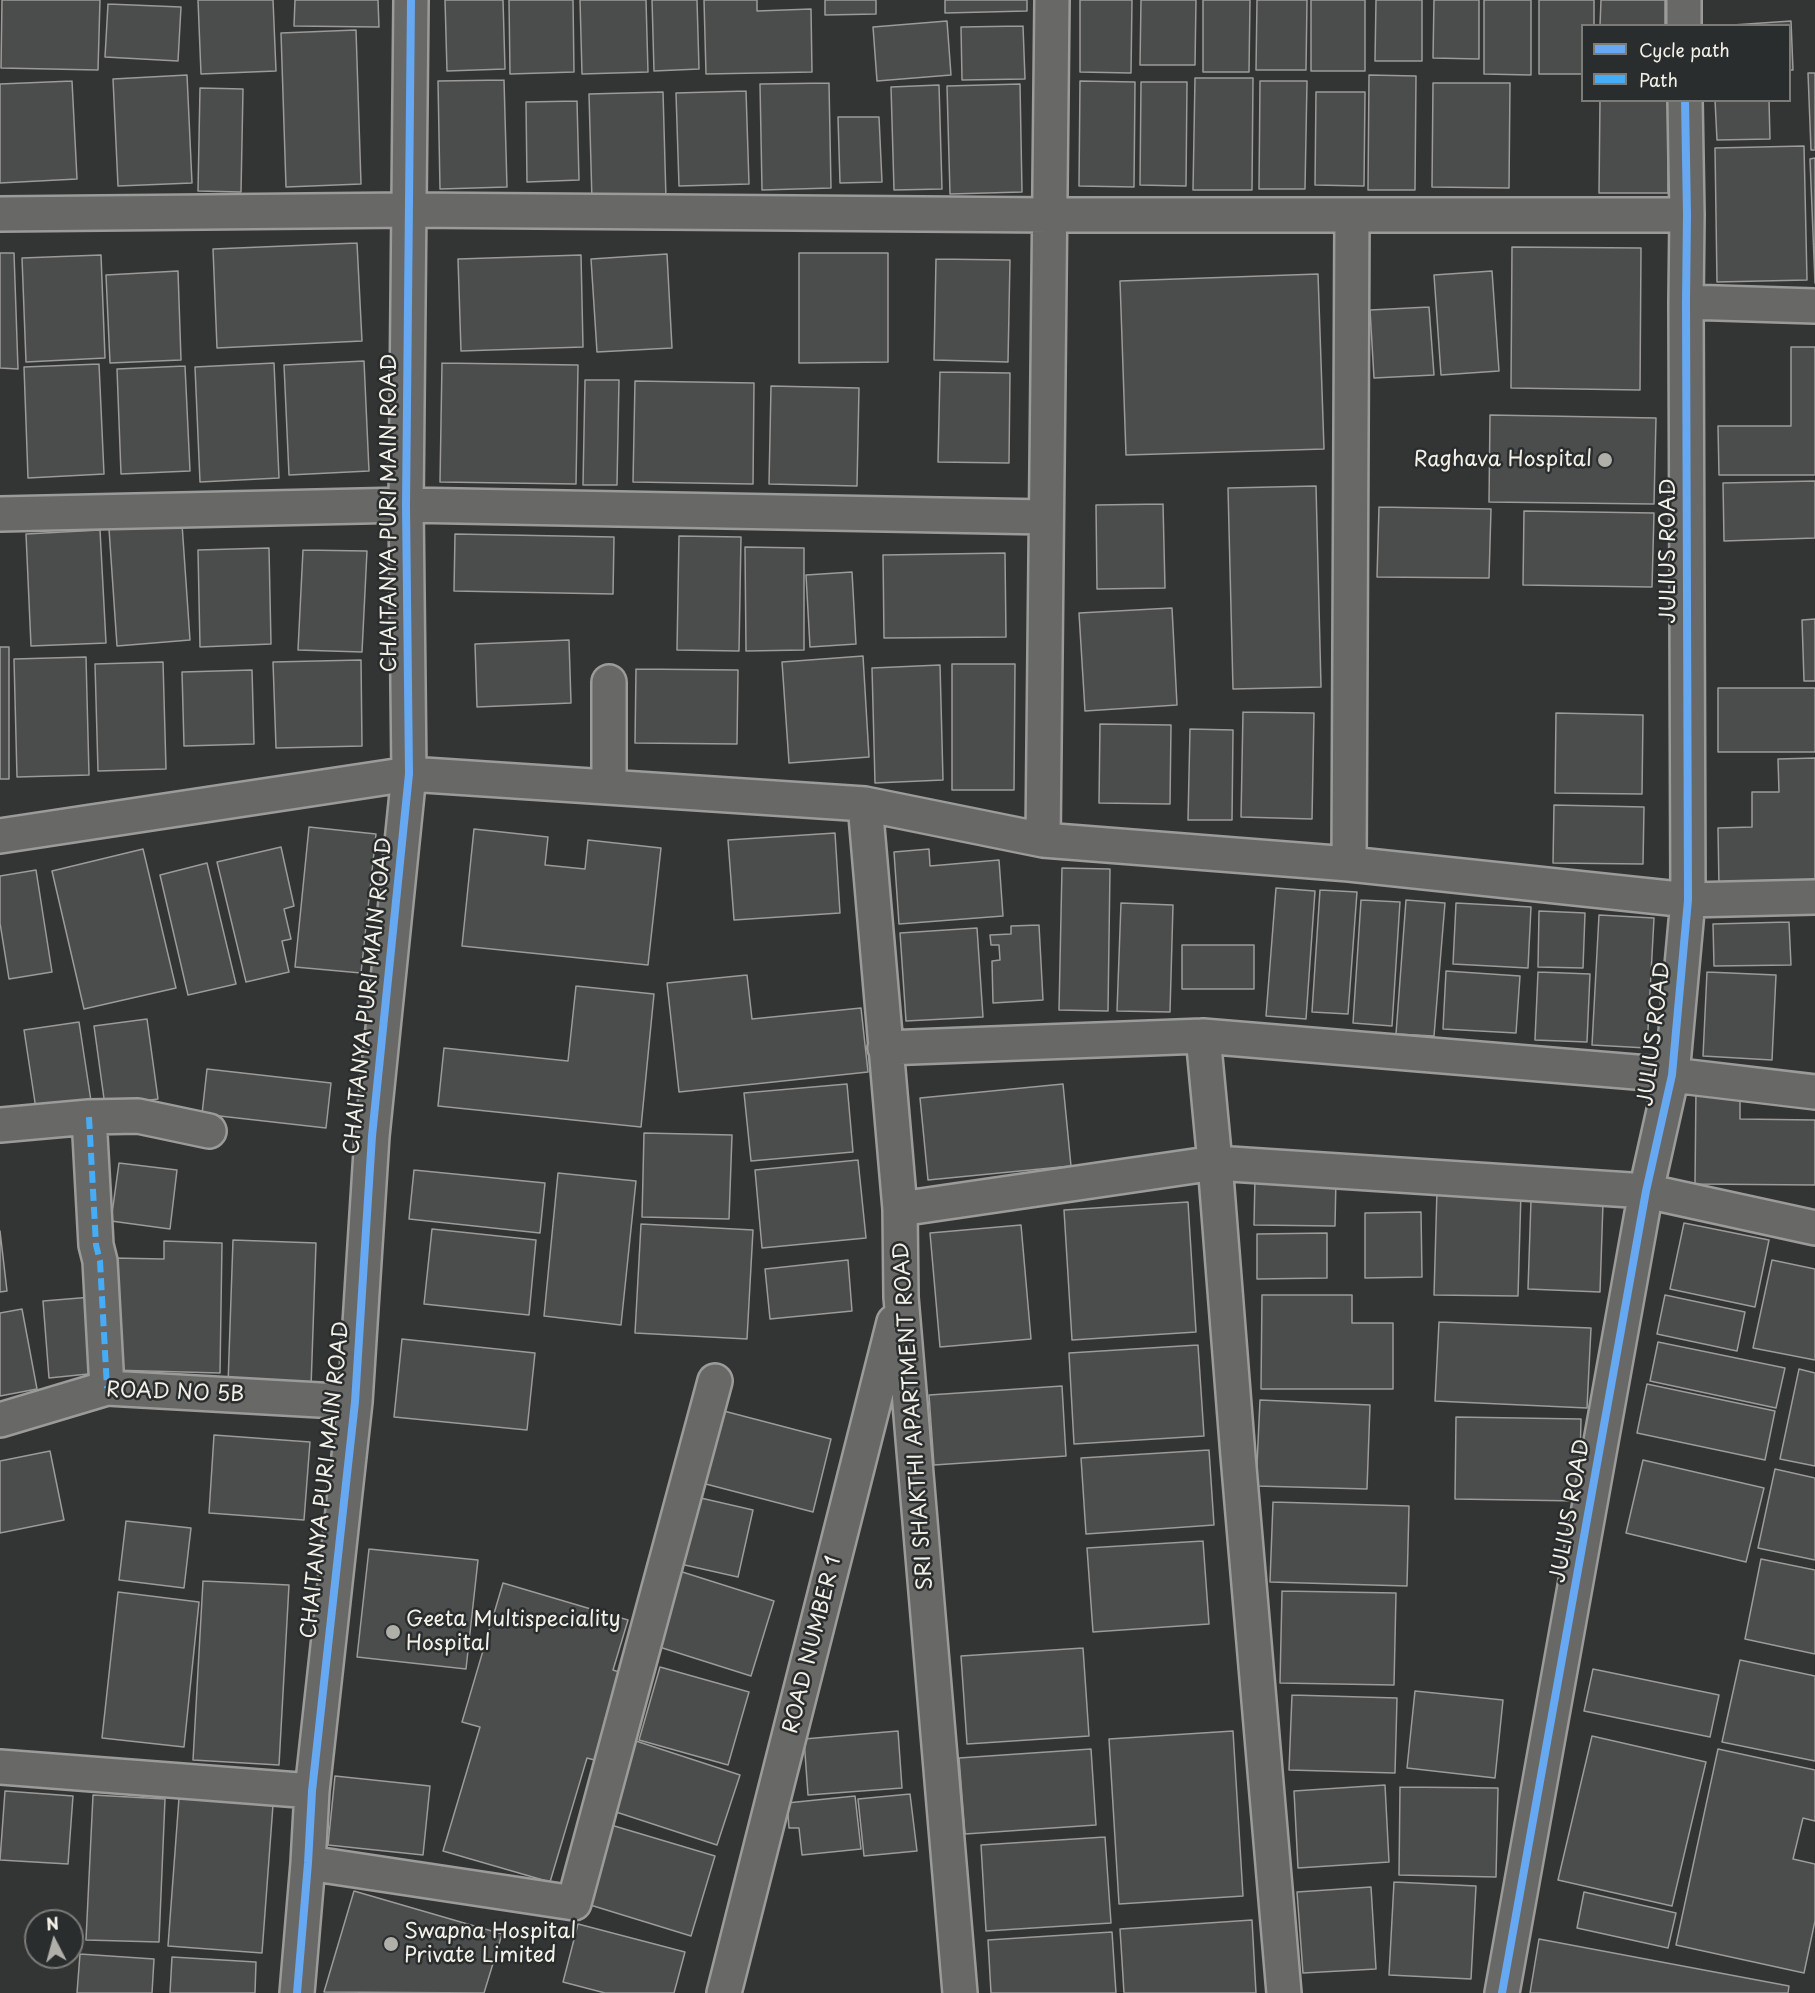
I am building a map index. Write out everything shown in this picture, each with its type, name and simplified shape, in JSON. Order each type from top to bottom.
[{"type":"street","name":"CHAITANYA PURI MAIN ROAD","points":[[297,1993],[312,1791],[355,1402],[372,1136],[409,774],[406,505],[411,0]]},
{"type":"street","points":[[1043,840],[1052,0]]},
{"type":"street","points":[[1683,0],[1684,24]]},
{"type":"street","name":"JULIUS ROAD","points":[[1502,1993],[1646,1191],[1672,1075],[1688,900],[1686,302],[1688,215],[1685,102]]},
{"type":"street","points":[[0,214],[409,210],[1050,215],[1688,215]]},
{"type":"street","points":[[1349,864],[1352,214]]},
{"type":"street","points":[[1686,302],[1815,306]]},
{"type":"street","points":[[0,514],[406,505],[1046,517]]},
{"type":"street","points":[[609,682],[609,787]]},
{"type":"street","points":[[0,836],[409,774],[865,804],[1043,840],[1349,864],[1688,900],[1815,897]]},
{"type":"street","name":"SRI SHAKTHI APARTMENT ROAD","points":[[865,804],[900,1209],[901,1297],[960,1993]]},
{"type":"street","points":[[885,1048],[1203,1036],[1672,1075],[1815,1092]]},
{"type":"street","points":[[1203,1036],[1284,1993]]},
{"type":"street","points":[[0,1125],[89,1117],[138,1116],[209,1131]]},
{"type":"street","points":[[89,1117],[96,1245],[100,1261],[106,1388]]},
{"type":"street","points":[[900,1209],[1215,1163],[1646,1191],[1815,1228]]},
{"type":"street","name":"ROAD NUMBER 1","points":[[724,1993],[901,1297]]},
{"type":"street","points":[[308,1863],[574,1903],[715,1381]]},
{"type":"street","name":"ROAD NO 5B","points":[[0,1420],[106,1388],[355,1402]]},
{"type":"street","points":[[0,1767],[312,1791]]},
{"type":"building","points":[[2,0],[100,0],[98,70],[1,68]]},
{"type":"building","points":[[198,0],[273,0],[276,71],[201,74]]},
{"type":"building","points":[[295,0],[378,0],[379,27],[294,26]]},
{"type":"building","points":[[445,0],[503,0],[505,69],[447,71]]},
{"type":"building","points":[[509,0],[573,0],[574,72],[510,74]]},
{"type":"building","points":[[580,0],[646,0],[648,72],[582,74]]},
{"type":"building","points":[[652,0],[697,0],[699,69],[654,71]]},
{"type":"building","points":[[704,0],[757,0],[757,11],[811,9],[812,72],[706,74]]},
{"type":"building","points":[[825,0],[876,0],[876,14],[825,15]]},
{"type":"building","points":[[945,0],[1027,0],[1027,11],[945,13]]},
{"type":"building","points":[[1080,0],[1132,0],[1131,73],[1080,72]]},
{"type":"building","points":[[1141,0],[1196,0],[1195,65],[1140,65]]},
{"type":"building","points":[[1203,0],[1250,0],[1249,72],[1203,72]]},
{"type":"building","points":[[1257,0],[1307,0],[1306,70],[1256,70]]},
{"type":"building","points":[[1311,0],[1365,0],[1365,71],[1311,71]]},
{"type":"building","points":[[1376,0],[1422,0],[1422,61],[1375,61]]},
{"type":"building","points":[[1434,0],[1479,0],[1479,59],[1433,58]]},
{"type":"building","points":[[1484,0],[1531,0],[1531,75],[1484,74]]},
{"type":"building","points":[[1539,0],[1594,0],[1594,24],[1581,24],[1581,74],[1539,74]]},
{"type":"building","points":[[1601,0],[1665,0],[1665,24],[1600,24]]},
{"type":"building","points":[[108,4],[181,7],[178,61],[105,57]]},
{"type":"building","points":[[947,21],[951,75],[877,81],[873,27]]},
{"type":"building","points":[[1791,21],[1793,70],[1791,70],[1791,24],[1747,24]]},
{"type":"building","points":[[1023,26],[1025,79],[962,80],[961,27]]},
{"type":"building","points":[[356,30],[361,184],[286,187],[281,33]]},
{"type":"building","points":[[1808,73],[1815,73],[1815,150],[1811,150]]},
{"type":"building","points":[[187,75],[192,183],[118,186],[113,79]]},
{"type":"building","points":[[1369,75],[1416,76],[1415,190],[1368,190]]},
{"type":"building","points":[[1195,78],[1253,78],[1252,190],[1193,190]]},
{"type":"building","points":[[504,80],[507,187],[440,189],[438,81]]},
{"type":"building","points":[[72,81],[77,179],[0,183],[0,84]]},
{"type":"building","points":[[1080,81],[1135,82],[1134,187],[1079,186]]},
{"type":"building","points":[[1260,81],[1307,81],[1305,189],[1259,189]]},
{"type":"building","points":[[1141,82],[1187,82],[1186,186],[1140,185]]},
{"type":"building","points":[[829,83],[831,188],[762,190],[760,84]]},
{"type":"building","points":[[1433,83],[1510,83],[1509,188],[1432,187]]},
{"type":"building","points":[[1020,84],[1022,192],[950,194],[947,86]]},
{"type":"building","points":[[939,85],[942,189],[894,190],[891,87]]},
{"type":"building","points":[[200,88],[243,89],[241,192],[198,191]]},
{"type":"building","points":[[746,91],[749,184],[679,186],[676,93]]},
{"type":"building","points":[[663,92],[666,199],[592,201],[589,94]]},
{"type":"building","points":[[1316,92],[1365,92],[1364,186],[1315,185]]},
{"type":"building","points":[[577,101],[579,180],[527,182],[526,102]]},
{"type":"building","points":[[1600,102],[1668,102],[1668,193],[1599,193]]},
{"type":"building","points":[[1715,102],[1769,102],[1770,139],[1717,140]]},
{"type":"building","points":[[838,117],[879,117],[882,182],[840,183]]},
{"type":"building","points":[[1804,146],[1807,280],[1717,282],[1715,148]]},
{"type":"building","points":[[1815,158],[1815,283],[1810,159]]},
{"type":"building","points":[[357,243],[362,341],[217,348],[213,249]]},
{"type":"building","points":[[1512,247],[1641,248],[1640,390],[1511,388]]},
{"type":"building","points":[[0,253],[14,253],[18,369],[0,368]]},
{"type":"building","points":[[799,253],[888,253],[888,362],[799,363]]},
{"type":"building","points":[[667,254],[672,348],[597,352],[591,259]]},
{"type":"building","points":[[101,255],[105,358],[26,362],[22,258]]},
{"type":"building","points":[[581,255],[583,347],[461,351],[458,259]]},
{"type":"building","points":[[936,259],[1010,260],[1008,362],[934,360]]},
{"type":"building","points":[[178,271],[181,360],[110,363],[106,275]]},
{"type":"building","points":[[1492,271],[1499,371],[1441,375],[1434,275]]},
{"type":"building","points":[[1318,274],[1324,449],[1126,455],[1120,281]]},
{"type":"building","points":[[1429,307],[1434,375],[1374,378],[1370,310]]},
{"type":"building","points":[[1791,347],[1815,347],[1815,475],[1719,475],[1718,426],[1791,426]]},
{"type":"building","points":[[364,361],[369,471],[289,475],[284,365]]},
{"type":"building","points":[[274,363],[279,478],[200,482],[195,367]]},
{"type":"building","points":[[442,363],[578,365],[576,484],[440,482]]},
{"type":"building","points":[[99,364],[104,474],[28,478],[24,367]]},
{"type":"building","points":[[185,366],[190,471],[121,474],[117,369]]},
{"type":"building","points":[[940,372],[1010,373],[1009,463],[938,462]]},
{"type":"building","points":[[585,380],[619,380],[617,485],[583,485]]},
{"type":"building","points":[[635,381],[754,383],[753,484],[633,482]]},
{"type":"building","points":[[771,386],[859,388],[857,486],[769,484]]},
{"type":"building","points":[[1490,415],[1656,418],[1654,504],[1489,502]]},
{"type":"building","points":[[1815,481],[1815,538],[1724,541],[1723,483]]},
{"type":"building","points":[[1316,486],[1321,687],[1233,689],[1228,488]]},
{"type":"building","points":[[1163,504],[1165,588],[1097,589],[1096,505]]},
{"type":"building","points":[[1379,507],[1491,509],[1489,578],[1377,577]]},
{"type":"building","points":[[1524,511],[1654,513],[1652,587],[1523,585]]},
{"type":"building","points":[[182,524],[190,640],[117,646],[109,529]]},
{"type":"building","points":[[100,530],[106,643],[31,646],[26,534]]},
{"type":"building","points":[[455,534],[614,537],[613,594],[454,591]]},
{"type":"building","points":[[679,536],[741,537],[739,651],[677,650]]},
{"type":"building","points":[[745,547],[804,548],[804,650],[746,651]]},
{"type":"building","points":[[269,548],[271,644],[200,647],[198,550]]},
{"type":"building","points":[[303,550],[367,551],[362,652],[298,650]]},
{"type":"building","points":[[1005,553],[1006,637],[884,638],[883,555]]},
{"type":"building","points":[[852,572],[856,644],[810,647],[806,575]]},
{"type":"building","points":[[1172,608],[1177,705],[1085,711],[1079,613]]},
{"type":"building","points":[[1815,619],[1815,681],[1804,681],[1802,620]]},
{"type":"building","points":[[569,640],[571,703],[477,707],[475,644]]},
{"type":"building","points":[[0,647],[9,647],[9,779],[0,779]]},
{"type":"building","points":[[863,656],[869,757],[789,763],[782,662]]},
{"type":"building","points":[[86,657],[89,775],[17,777],[14,659]]},
{"type":"building","points":[[361,660],[362,746],[276,748],[273,662]]},
{"type":"building","points":[[163,662],[166,769],[98,771],[95,664]]},
{"type":"building","points":[[952,664],[1015,664],[1014,790],[952,790]]},
{"type":"building","points":[[940,665],[943,780],[875,783],[872,668]]},
{"type":"building","points":[[636,669],[738,670],[737,744],[635,743]]},
{"type":"building","points":[[252,670],[254,744],[184,746],[182,672]]},
{"type":"building","points":[[1718,688],[1815,688],[1815,752],[1718,752]]},
{"type":"building","points":[[1243,712],[1314,713],[1312,819],[1241,817]]},
{"type":"building","points":[[1556,713],[1643,715],[1642,794],[1555,793]]},
{"type":"building","points":[[1100,724],[1171,725],[1170,804],[1099,803]]},
{"type":"building","points":[[1190,729],[1233,730],[1232,820],[1188,820]]},
{"type":"building","points":[[1815,758],[1815,887],[1719,888],[1718,828],[1752,827],[1752,792],[1779,792],[1778,759]]},
{"type":"building","points":[[1554,805],[1644,807],[1643,864],[1553,863]]},
{"type":"building","points":[[309,827],[376,834],[361,973],[295,967]]},
{"type":"building","points":[[474,829],[548,837],[545,865],[585,869],[588,840],[661,848],[648,965],[462,946]]},
{"type":"building","points":[[835,833],[840,913],[734,920],[728,840]]},
{"type":"building","points":[[281,847],[294,906],[284,909],[291,939],[282,941],[289,972],[246,982],[217,862]]},
{"type":"building","points":[[143,849],[176,988],[84,1009],[52,871]]},
{"type":"building","points":[[929,849],[930,866],[999,860],[1003,916],[899,924],[894,852]]},
{"type":"building","points":[[207,863],[236,984],[188,995],[160,875]]},
{"type":"building","points":[[1062,868],[1110,869],[1108,1011],[1059,1010]]},
{"type":"building","points":[[36,870],[52,972],[9,979],[0,923],[0,876]]},
{"type":"building","points":[[1276,888],[1315,891],[1306,1019],[1266,1016]]},
{"type":"building","points":[[1320,890],[1357,892],[1348,1014],[1312,1012]]},
{"type":"building","points":[[1361,900],[1400,902],[1392,1026],[1353,1023]]},
{"type":"building","points":[[1406,900],[1445,903],[1434,1036],[1396,1034]]},
{"type":"building","points":[[1121,903],[1173,905],[1170,1012],[1117,1011]]},
{"type":"building","points":[[1456,903],[1531,907],[1528,968],[1453,964]]},
{"type":"building","points":[[1539,911],[1585,913],[1583,968],[1538,967]]},
{"type":"building","points":[[1599,915],[1654,918],[1647,1048],[1592,1045]]},
{"type":"building","points":[[1789,922],[1791,965],[1714,966],[1713,924]]},
{"type":"building","points":[[1039,925],[1043,1000],[993,1003],[992,961],[1000,960],[999,945],[991,945],[990,935],[1011,934],[1011,926]]},
{"type":"building","points":[[977,928],[983,1017],[906,1021],[900,933]]},
{"type":"building","points":[[1182,945],[1254,945],[1254,989],[1182,989]]},
{"type":"building","points":[[1446,971],[1520,976],[1516,1033],[1443,1029]]},
{"type":"building","points":[[1538,972],[1590,974],[1587,1042],[1535,1040]]},
{"type":"building","points":[[1707,972],[1776,975],[1772,1060],[1703,1056]]},
{"type":"building","points":[[747,975],[752,1019],[861,1008],[868,1072],[679,1092],[667,983]]},
{"type":"building","points":[[576,986],[654,994],[641,1127],[438,1106],[444,1048],[568,1061]]},
{"type":"building","points":[[147,1019],[158,1099],[105,1106],[94,1026]]},
{"type":"building","points":[[79,1022],[91,1101],[36,1109],[24,1030]]},
{"type":"building","points":[[207,1069],[331,1083],[326,1128],[202,1114]]},
{"type":"building","points":[[847,1084],[853,1152],[751,1161],[744,1093]]},
{"type":"building","points":[[1063,1084],[1071,1166],[928,1180],[920,1098]]},
{"type":"building","points":[[1696,1088],[1740,1088],[1740,1119],[1815,1120],[1815,1185],[1695,1184]]},
{"type":"building","points":[[644,1133],[732,1135],[729,1219],[642,1217]]},
{"type":"building","points":[[858,1160],[866,1238],[762,1248],[755,1170]]},
{"type":"building","points":[[119,1163],[177,1170],[170,1229],[111,1221]]},
{"type":"building","points":[[414,1170],[545,1183],[540,1233],[409,1219]]},
{"type":"building","points":[[558,1173],[636,1181],[621,1325],[544,1316]]},
{"type":"building","points":[[1255,1176],[1336,1178],[1335,1226],[1254,1225]]},
{"type":"building","points":[[1437,1190],[1521,1192],[1518,1296],[1434,1295]]},
{"type":"building","points":[[1531,1200],[1603,1203],[1600,1292],[1528,1289]]},
{"type":"building","points":[[1188,1202],[1196,1332],[1072,1340],[1064,1210]]},
{"type":"building","points":[[1421,1212],[1422,1277],[1365,1278],[1365,1213]]},
{"type":"building","points":[[1684,1223],[1769,1240],[1755,1307],[1670,1289]]},
{"type":"building","points":[[641,1224],[753,1230],[747,1339],[635,1333]]},
{"type":"building","points":[[1021,1225],[1031,1339],[940,1347],[930,1233]]},
{"type":"building","points":[[432,1229],[536,1240],[529,1315],[424,1304]]},
{"type":"building","points":[[0,1231],[7,1291],[0,1292]]},
{"type":"building","points":[[1327,1233],[1327,1278],[1257,1279],[1257,1234]]},
{"type":"building","points":[[233,1240],[316,1243],[311,1387],[228,1384]]},
{"type":"building","points":[[164,1241],[222,1243],[220,1373],[111,1370],[113,1258],[164,1259]]},
{"type":"building","points":[[848,1260],[852,1311],[770,1319],[765,1269]]},
{"type":"building","points":[[1772,1260],[1815,1269],[1815,1360],[1753,1348]]},
{"type":"building","points":[[1262,1295],[1352,1295],[1352,1323],[1393,1323],[1393,1389],[1261,1389]]},
{"type":"building","points":[[1665,1295],[1745,1312],[1737,1351],[1657,1334]]},
{"type":"building","points":[[92,1297],[98,1373],[49,1378],[43,1301]]},
{"type":"building","points":[[22,1309],[37,1389],[0,1396],[0,1313]]},
{"type":"building","points":[[1439,1322],[1591,1328],[1587,1408],[1435,1401]]},
{"type":"building","points":[[402,1339],[535,1353],[527,1430],[394,1417]]},
{"type":"building","points":[[1658,1342],[1785,1368],[1776,1408],[1650,1381]]},
{"type":"building","points":[[1198,1345],[1204,1436],[1074,1444],[1069,1353]]},
{"type":"building","points":[[1799,1369],[1815,1373],[1815,1466],[1780,1459]]},
{"type":"building","points":[[1647,1384],[1775,1411],[1765,1460],[1637,1433]]},
{"type":"building","points":[[1062,1386],[1066,1456],[934,1465],[929,1395]]},
{"type":"building","points":[[1260,1400],[1370,1405],[1367,1489],[1256,1486]]},
{"type":"building","points":[[720,1410],[831,1439],[813,1512],[702,1483]]},
{"type":"building","points":[[1456,1417],[1581,1419],[1579,1501],[1455,1499]]},
{"type":"building","points":[[214,1435],[310,1442],[304,1520],[209,1513]]},
{"type":"building","points":[[1209,1450],[1214,1525],[1086,1534],[1081,1458]]},
{"type":"building","points":[[50,1451],[64,1520],[0,1533],[0,1461]]},
{"type":"building","points":[[1643,1460],[1764,1488],[1746,1562],[1626,1533]]},
{"type":"building","points":[[1775,1469],[1815,1478],[1815,1560],[1758,1548]]},
{"type":"building","points":[[692,1496],[753,1510],[738,1577],[676,1563]]},
{"type":"building","points":[[1273,1502],[1409,1506],[1407,1586],[1270,1582]]},
{"type":"building","points":[[126,1521],[191,1528],[184,1588],[119,1580]]},
{"type":"building","points":[[1203,1541],[1209,1624],[1093,1632],[1087,1548]]},
{"type":"building","points":[[369,1549],[478,1560],[466,1669],[357,1657]]},
{"type":"building","points":[[1761,1559],[1815,1570],[1815,1654],[1745,1639]]},
{"type":"building","points":[[676,1570],[774,1601],[751,1676],[653,1645]]},
{"type":"building","points":[[203,1581],[289,1585],[279,1765],[193,1760]]},
{"type":"building","points":[[503,1583],[628,1620],[613,1670],[628,1675],[602,1762],[587,1758],[550,1882],[443,1851],[480,1727],[462,1722]]},
{"type":"building","points":[[1282,1591],[1396,1593],[1394,1685],[1280,1683]]},
{"type":"building","points":[[118,1592],[199,1602],[184,1747],[102,1738]]},
{"type":"building","points":[[1083,1648],[1089,1736],[967,1744],[961,1656]]},
{"type":"building","points":[[1740,1660],[1815,1676],[1815,1761],[1722,1742]]},
{"type":"building","points":[[660,1667],[749,1692],[728,1765],[639,1740]]},
{"type":"building","points":[[1593,1669],[1719,1695],[1710,1737],[1584,1711]]},
{"type":"building","points":[[1415,1691],[1503,1700],[1495,1778],[1407,1768]]},
{"type":"building","points":[[1292,1695],[1397,1698],[1395,1773],[1289,1770]]},
{"type":"building","points":[[898,1731],[902,1788],[808,1795],[804,1739]]},
{"type":"building","points":[[1233,1731],[1243,1896],[1119,1904],[1109,1739]]},
{"type":"building","points":[[1592,1736],[1706,1762],[1672,1906],[1558,1880]]},
{"type":"building","points":[[636,1741],[740,1775],[717,1845],[613,1811]]},
{"type":"building","points":[[1091,1749],[1096,1825],[965,1834],[959,1758]]},
{"type":"building","points":[[1718,1749],[1815,1770],[1815,1821],[1803,1818],[1793,1859],[1815,1864],[1815,1921],[1804,1973],[1676,1945]]},
{"type":"building","points":[[335,1776],[430,1786],[423,1855],[328,1845]]},
{"type":"building","points":[[1385,1785],[1389,1862],[1298,1868],[1294,1791]]},
{"type":"building","points":[[1400,1787],[1498,1788],[1496,1877],[1399,1875]]},
{"type":"building","points":[[5,1791],[73,1796],[68,1864],[0,1860]]},
{"type":"building","points":[[910,1794],[917,1851],[864,1856],[858,1799]]},
{"type":"building","points":[[93,1795],[165,1799],[159,1942],[86,1940]]},
{"type":"building","points":[[855,1796],[861,1849],[802,1855],[799,1828],[789,1828],[787,1803]]},
{"type":"building","points":[[179,1798],[273,1805],[262,1953],[168,1946]]},
{"type":"building","points":[[611,1825],[715,1856],[691,1936],[587,1904]]},
{"type":"building","points":[[1105,1837],[1111,1923],[986,1931],[981,1845]]},
{"type":"building","points":[[1394,1882],[1476,1886],[1471,1979],[1389,1975]]},
{"type":"building","points":[[1371,1887],[1376,1969],[1303,1973],[1297,1892]]},
{"type":"building","points":[[354,1891],[502,1934],[484,1993],[324,1992]]},
{"type":"building","points":[[1584,1892],[1676,1913],[1668,1948],[1577,1928]]},
{"type":"building","points":[[1252,1920],[1256,1993],[1124,1993],[1120,1929]]},
{"type":"building","points":[[578,1924],[685,1952],[674,1993],[605,1993],[563,1982]]},
{"type":"building","points":[[1112,1932],[1116,1993],[991,1993],[988,1940]]},
{"type":"building","points":[[1539,1939],[1789,1986],[1788,1993],[1530,1993]]},
{"type":"building","points":[[84,1954],[154,1959],[152,1993],[77,1993],[79,1969],[84,1969]]},
{"type":"building","points":[[172,1957],[256,1962],[255,1993],[170,1993]]},
{"type":"marked path","points":[[89,1117],[107,1388]]},
{"type":"cycle path","points":[[297,1993],[312,1791],[355,1402],[372,1136],[409,774],[406,505],[411,0]]},
{"type":"cycle path","points":[[1502,1993],[1646,1191],[1672,1075],[1688,900],[1685,102]]},
{"type":"place","name":"Raghava Hospital","points":[[1605,460]]},
{"type":"place","name":"Geeta Multispeciality Hospital","points":[[393,1632]]},
{"type":"place","name":"Swapna Hospital Private Limited","points":[[391,1944]]}]
